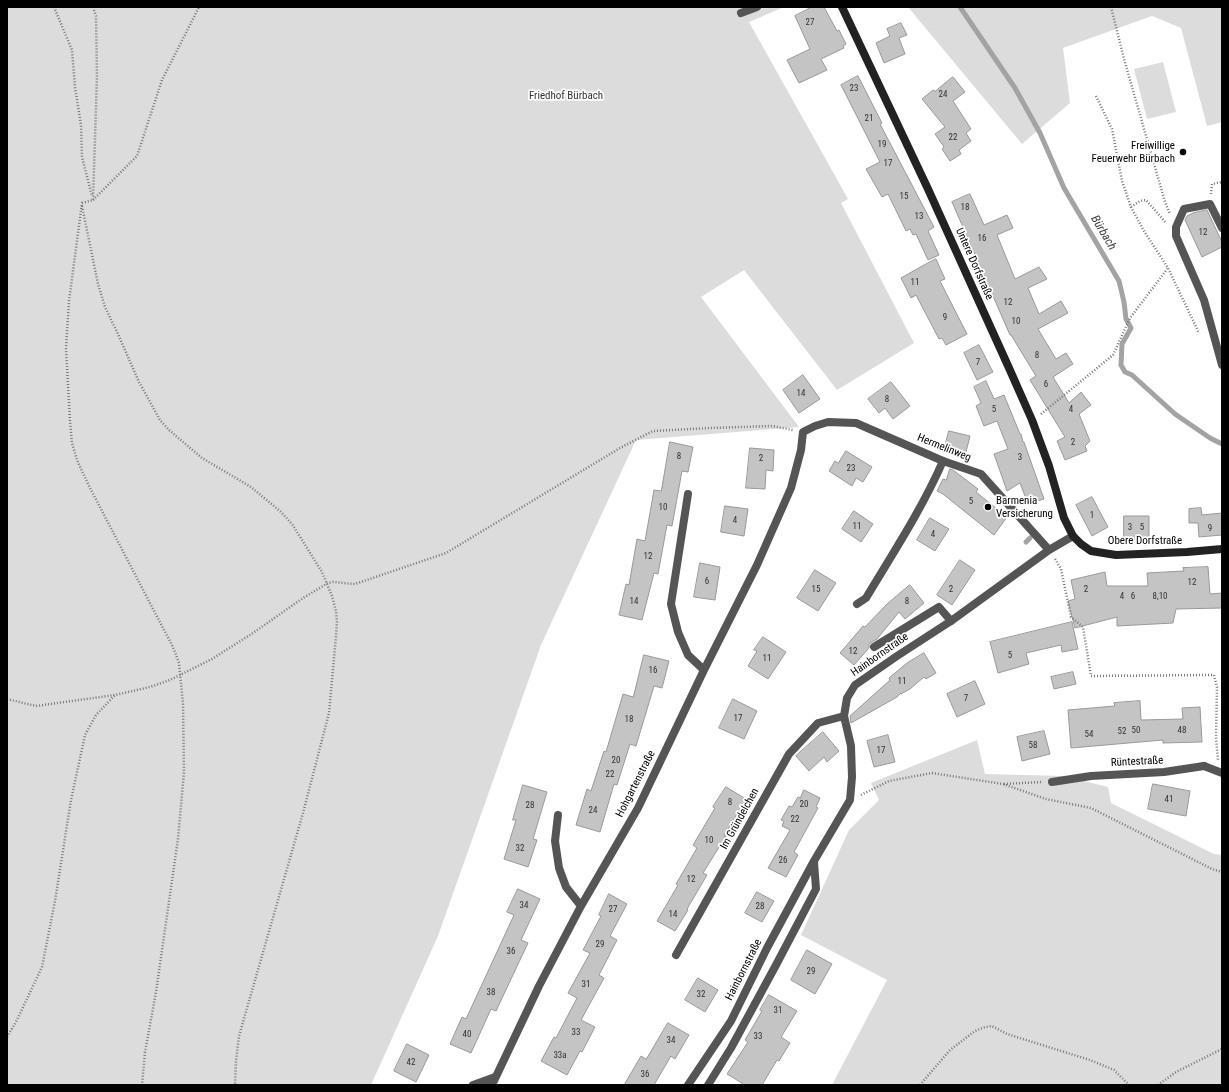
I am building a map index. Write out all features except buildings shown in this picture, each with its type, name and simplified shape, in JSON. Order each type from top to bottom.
[{"type":"street","points":[[741,13],[756,7]]},
{"type":"street","name":"Untere Dorfstraße","points":[[842,7],[928,189],[1032,420],[1049,466],[1064,518],[1073,536]]},
{"type":"street","points":[[1222,228],[1210,204],[1184,209],[1176,227],[1176,236],[1204,300],[1222,365]]},
{"type":"street","name":"Hermelinweg","points":[[803,432],[828,422],[856,423],[943,460],[981,474],[1049,550]]},
{"type":"street","name":"Hohgartenstraße","points":[[492,1085],[539,986],[581,906],[638,808],[704,670],[757,565],[792,488],[803,432]]},
{"type":"street","points":[[857,604],[866,598],[908,529],[931,487],[943,460]]},
{"type":"street","points":[[688,494],[671,604],[678,632],[688,655],[704,670]]},
{"type":"street","name":"Obere Dorfstraße","points":[[1073,536],[1091,551],[1116,554],[1187,552],[1222,549]]},
{"type":"street","name":"Hainbornstraße","points":[[688,1085],[731,1021],[767,948],[814,861],[850,800],[852,777],[851,746],[844,716],[847,698],[855,685],[951,621],[1049,550],[1073,536]]},
{"type":"street","points":[[874,647],[939,607],[951,621]]},
{"type":"street","name":"Im Gründelchen","points":[[676,955],[789,754],[818,723],[844,716]]},
{"type":"street","name":"Rüntestraße","points":[[1052,782],[1091,776],[1164,772],[1204,766],[1222,773]]},
{"type":"street","points":[[558,815],[555,841],[559,868],[566,887],[581,906]]},
{"type":"street","points":[[708,1085],[738,1034],[816,889],[814,861]]},
{"type":"street","points":[[473,1085],[496,1077]]},
{"type":"path","points":[[54,7],[72,50],[75,87],[81,125],[82,157],[93,200]]},
{"type":"path","points":[[93,7],[96,16],[97,75],[93,200]]},
{"type":"path","points":[[82,203],[93,200],[137,156],[162,80],[199,7]]},
{"type":"path","points":[[1111,7],[1126,66],[1165,202],[1176,227]]},
{"type":"path","points":[[1096,96],[1112,129],[1122,181],[1131,207],[1144,231],[1168,268],[1201,336]]},
{"type":"path","points":[[1212,184],[1222,182]]},
{"type":"path","points":[[1131,207],[1140,201],[1146,200],[1167,224]]},
{"type":"path","points":[[82,203],[98,284],[105,307],[139,382],[160,420],[169,430],[202,458],[251,488],[281,512],[292,524],[328,583],[337,621],[335,658],[329,713],[301,820],[240,1030],[235,1085]]},
{"type":"path","points":[[82,203],[69,301],[66,348],[72,443],[77,460],[89,486],[173,647],[179,663],[183,704],[184,772],[178,840],[156,992],[144,1052],[142,1085]]},
{"type":"path","points":[[1032,420],[1113,355],[1130,318],[1168,268]]},
{"type":"path","points":[[7,699],[36,706],[115,695],[150,687],[181,675],[212,659],[328,583],[355,584],[446,553],[620,448],[653,430],[772,426],[803,432]]},
{"type":"path","points":[[1049,550],[1060,569],[1071,617],[1082,627],[1091,676],[1214,675],[1217,687],[1217,747]]},
{"type":"path","points":[[7,1036],[16,1022],[42,968],[55,901],[71,800],[85,735],[96,715],[115,695]]},
{"type":"path","points":[[850,800],[889,781],[932,773],[1003,784],[1046,799],[1091,808],[1212,869],[1222,872]]},
{"type":"path","points":[[1003,784],[1052,782]]},
{"type":"path","points":[[920,1085],[950,1050],[975,1031],[992,1026],[1007,1034],[1090,1060],[1114,1070],[1129,1085]]},
{"type":"path","points":[[1158,1085],[1176,1072],[1222,1049]]},
{"type":"green space","name":"Friedhof Bürbach","points":[[7,7],[784,7],[749,22],[848,199],[841,203],[914,343],[837,390],[744,270],[701,297],[799,427],[636,440],[541,645],[438,936],[371,1085],[7,1085]]},
{"type":"green space","points":[[908,7],[1222,7],[1222,122],[1207,126],[1181,28],[1152,16],[1063,48],[1070,103],[1022,144]]},
{"type":"green space","points":[[1163,62],[1176,112],[1147,119],[1134,69]]},
{"type":"green space","points":[[977,740],[985,774],[1064,776],[1108,787],[1111,803],[1214,854],[1222,855],[1222,1085],[832,1085],[887,980],[801,935],[849,830],[879,800],[871,783]]},
{"type":"waterway","name":"Bürbach","points":[[960,7],[1015,88],[1040,133],[1064,188],[1119,281],[1126,319],[1131,328],[1122,344],[1121,365],[1125,372],[1132,375],[1175,414],[1210,438],[1222,444]]},
{"type":"waterway","points":[[1026,542],[1030,538]]},
{"type":"place","name":"Freiwillige Feuerwehr Bürbach","points":[[1183,152]]},
{"type":"place","name":"Barmenia Versicherung","points":[[988,507]]}]
